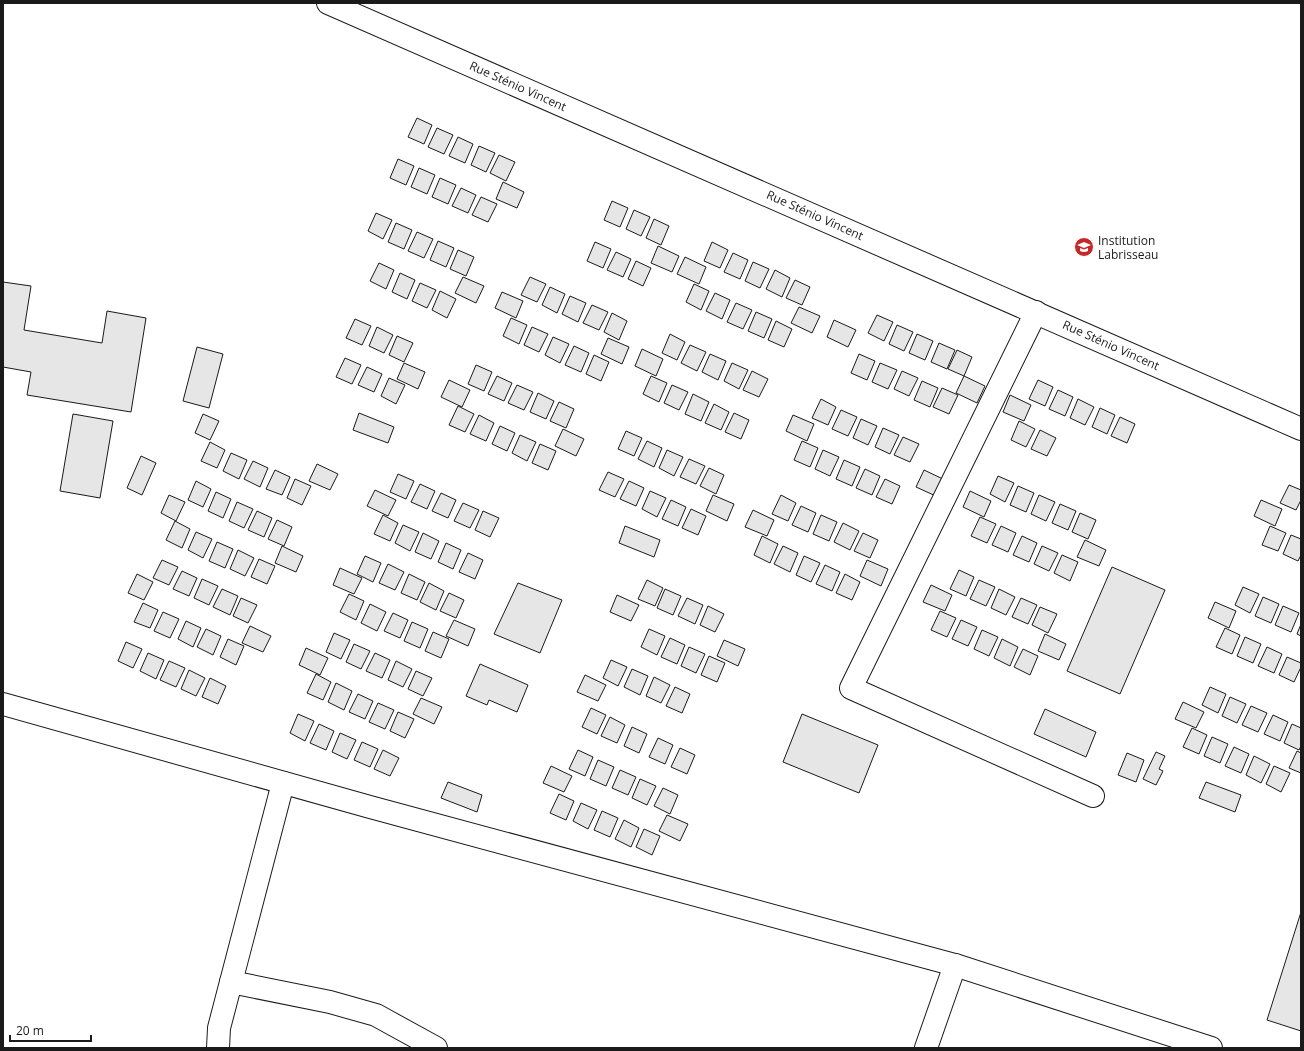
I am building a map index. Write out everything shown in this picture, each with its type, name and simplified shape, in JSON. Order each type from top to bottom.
[{"type":"street","name":"Rue Sténio Vincent","points":[[328,3],[1301,429]]},
{"type":"street","points":[[1036,312],[851,688],[1093,796]]},
{"type":"street","points":[[3,704],[370,808],[954,965],[1211,1048]]},
{"type":"street","points":[[218,1048],[219,1028],[283,783]]},
{"type":"street","points":[[926,1048],[954,965]]},
{"type":"street","points":[[231,982],[330,1002],[376,1015],[436,1048]]},
{"type":"building","points":[[417,118],[432,125],[424,144],[408,137]]},
{"type":"building","points":[[437,128],[453,135],[444,154],[428,147]]},
{"type":"building","points":[[458,137],[473,144],[465,163],[449,156]]},
{"type":"building","points":[[479,146],[495,153],[486,172],[471,165]]},
{"type":"building","points":[[499,155],[515,162],[506,181],[490,173]]},
{"type":"building","points":[[398,159],[414,166],[406,185],[390,178]]},
{"type":"building","points":[[419,168],[435,175],[427,194],[411,187]]},
{"type":"building","points":[[440,178],[456,185],[448,204],[432,197]]},
{"type":"building","points":[[503,182],[524,192],[517,208],[496,199]]},
{"type":"building","points":[[461,188],[476,195],[468,213],[452,206]]},
{"type":"building","points":[[481,197],[497,204],[488,222],[472,215]]},
{"type":"building","points":[[612,201],[628,208],[620,227],[604,220]]},
{"type":"building","points":[[634,210],[650,217],[641,236],[626,229]]},
{"type":"building","points":[[376,213],[392,220],[383,239],[368,231]]},
{"type":"building","points":[[654,219],[669,226],[661,245],[646,238]]},
{"type":"building","points":[[396,223],[412,230],[404,249],[388,242]]},
{"type":"building","points":[[417,232],[433,239],[424,258],[408,251]]},
{"type":"building","points":[[438,241],[454,248],[446,267],[430,260]]},
{"type":"building","points":[[595,242],[611,249],[603,268],[587,261]]},
{"type":"building","points":[[712,242],[728,250],[720,268],[704,261]]},
{"type":"building","points":[[658,246],[679,256],[672,272],[651,263]]},
{"type":"building","points":[[458,250],[474,257],[466,276],[450,269]]},
{"type":"building","points":[[616,252],[631,259],[623,277],[607,270]]},
{"type":"building","points":[[733,253],[748,260],[740,279],[724,272]]},
{"type":"building","points":[[685,257],[706,267],[699,284],[677,274]]},
{"type":"building","points":[[636,261],[651,268],[643,286],[628,279]]},
{"type":"building","points":[[753,262],[769,269],[760,288],[745,281]]},
{"type":"building","points":[[379,263],[394,270],[386,289],[370,281]]},
{"type":"building","points":[[775,270],[790,278],[782,297],[766,289]]},
{"type":"building","points":[[400,273],[415,280],[407,299],[392,292]]},
{"type":"building","points":[[463,277],[484,286],[476,303],[455,293]]},
{"type":"building","points":[[530,277],[546,284],[537,302],[521,295]]},
{"type":"building","points":[[795,280],[810,287],[802,305],[786,298]]},
{"type":"building","points":[[3,282],[31,286],[24,330],[102,343],[107,311],[146,318],[131,412],[27,395],[31,372],[3,367]]},
{"type":"building","points":[[420,283],[436,290],[427,308],[412,301]]},
{"type":"building","points":[[694,284],[709,291],[701,310],[686,302]]},
{"type":"building","points":[[550,287],[565,294],[557,313],[542,305]]},
{"type":"building","points":[[440,291],[456,299],[447,318],[432,310]]},
{"type":"building","points":[[502,292],[523,301],[516,318],[495,308]]},
{"type":"building","points":[[715,293],[730,300],[722,319],[706,311]]},
{"type":"building","points":[[570,296],[586,303],[578,322],[562,314]]},
{"type":"building","points":[[736,303],[752,310],[743,329],[727,322]]},
{"type":"building","points":[[592,305],[608,312],[599,330],[583,323]]},
{"type":"building","points":[[799,307],[820,316],[812,333],[791,323]]},
{"type":"building","points":[[756,312],[772,319],[764,338],[748,331]]},
{"type":"building","points":[[612,313],[627,321],[619,340],[604,332]]},
{"type":"building","points":[[877,315],[893,322],[884,341],[868,333]]},
{"type":"building","points":[[511,318],[527,325],[519,344],[503,336]]},
{"type":"building","points":[[355,319],[371,326],[362,345],[346,338]]},
{"type":"building","points":[[834,320],[856,330],[848,347],[827,337]]},
{"type":"building","points":[[776,321],[792,329],[784,347],[768,340]]},
{"type":"building","points":[[897,325],[913,332],[904,351],[889,344]]},
{"type":"building","points":[[377,327],[393,335],[384,353],[369,346]]},
{"type":"building","points":[[532,327],[548,334],[539,352],[524,345]]},
{"type":"building","points":[[670,334],[685,342],[677,360],[662,353]]},
{"type":"building","points":[[917,334],[933,341],[925,360],[909,353]]},
{"type":"building","points":[[397,336],[413,343],[404,362],[389,355]]},
{"type":"building","points":[[553,337],[569,344],[560,363],[545,355]]},
{"type":"building","points":[[608,338],[629,347],[622,364],[601,354]]},
{"type":"building","points":[[939,343],[955,350],[947,369],[931,362]]},
{"type":"building","points":[[690,345],[706,352],[697,371],[681,363]]},
{"type":"building","points":[[574,346],[589,353],[581,372],[565,365]]},
{"type":"building","points":[[197,347],[223,354],[209,408],[183,401]]},
{"type":"building","points":[[642,349],[663,359],[656,376],[635,366]]},
{"type":"building","points":[[957,350],[972,357],[964,376],[948,369]]},
{"type":"building","points":[[710,354],[726,361],[718,380],[702,372]]},
{"type":"building","points":[[859,354],[875,361],[867,380],[851,373]]},
{"type":"building","points":[[594,355],[609,362],[601,381],[586,374]]},
{"type":"building","points":[[345,358],[361,365],[352,384],[336,377]]},
{"type":"building","points":[[404,363],[425,372],[418,389],[397,379]]},
{"type":"building","points":[[732,363],[748,370],[739,389],[724,381]]},
{"type":"building","points":[[880,363],[897,370],[888,389],[872,382]]},
{"type":"building","points":[[476,365],[492,372],[484,391],[468,384]]},
{"type":"building","points":[[367,367],[382,374],[374,392],[358,385]]},
{"type":"building","points":[[752,371],[768,379],[759,397],[743,390]]},
{"type":"building","points":[[902,371],[918,378],[909,396],[894,389]]},
{"type":"building","points":[[497,376],[512,383],[504,401],[488,394]]},
{"type":"building","points":[[651,376],[667,383],[659,402],[643,394]]},
{"type":"building","points":[[964,376],[985,386],[977,403],[956,393]]},
{"type":"building","points":[[389,378],[405,385],[396,404],[381,396]]},
{"type":"building","points":[[449,380],[470,390],[462,407],[441,397]]},
{"type":"building","points":[[1038,380],[1053,387],[1045,406],[1029,399]]},
{"type":"building","points":[[922,381],[938,388],[930,407],[914,400]]},
{"type":"building","points":[[517,385],[533,392],[524,410],[508,403]]},
{"type":"building","points":[[672,385],[688,392],[679,410],[664,403]]},
{"type":"building","points":[[942,388],[958,395],[949,414],[933,407]]},
{"type":"building","points":[[1058,390],[1073,397],[1065,416],[1049,409]]},
{"type":"building","points":[[538,393],[554,401],[546,419],[530,412]]},
{"type":"building","points":[[693,394],[709,402],[701,421],[685,414]]},
{"type":"building","points":[[1010,395],[1031,405],[1024,421],[1003,412]]},
{"type":"building","points":[[821,399],[836,407],[828,425],[812,418]]},
{"type":"building","points":[[1078,399],[1094,407],[1085,425],[1070,418]]},
{"type":"building","points":[[559,402],[574,409],[566,428],[550,421]]},
{"type":"building","points":[[714,404],[729,412],[721,430],[705,423]]},
{"type":"building","points":[[458,406],[474,414],[465,432],[449,425]]},
{"type":"building","points":[[1100,408],[1115,415],[1107,434],[1092,427]]},
{"type":"building","points":[[841,410],[857,417],[848,436],[832,429]]},
{"type":"building","points":[[359,413],[394,427],[388,443],[353,430]]},
{"type":"building","points":[[734,413],[749,420],[741,439],[725,432]]},
{"type":"building","points":[[73,414],[113,421],[100,498],[60,491]]},
{"type":"building","points":[[203,414],[219,421],[210,440],[195,433]]},
{"type":"building","points":[[479,415],[494,423],[486,441],[470,434]]},
{"type":"building","points":[[793,415],[814,424],[807,441],[786,431]]},
{"type":"building","points":[[1120,417],[1135,424],[1127,443],[1111,436]]},
{"type":"building","points":[[861,419],[877,426],[868,445],[853,438]]},
{"type":"building","points":[[1019,421],[1035,429],[1026,447],[1011,440]]},
{"type":"building","points":[[500,426],[515,433],[507,451],[492,444]]},
{"type":"building","points":[[883,428],[899,435],[890,454],[875,447]]},
{"type":"building","points":[[563,429],[584,439],[576,456],[555,446]]},
{"type":"building","points":[[1040,430],[1056,438],[1047,456],[1031,449]]},
{"type":"building","points":[[626,431],[642,438],[634,456],[618,449]]},
{"type":"building","points":[[520,435],[536,442],[527,461],[512,453]]},
{"type":"building","points":[[903,437],[919,444],[910,462],[894,455]]},
{"type":"building","points":[[647,441],[662,448],[654,467],[638,459]]},
{"type":"building","points":[[802,441],[818,448],[810,467],[794,460]]},
{"type":"building","points":[[210,442],[225,450],[217,468],[201,461]]},
{"type":"building","points":[[540,444],[556,451],[548,470],[532,463]]},
{"type":"building","points":[[667,450],[683,457],[674,476],[659,468]]},
{"type":"building","points":[[823,450],[839,457],[830,476],[815,469]]},
{"type":"building","points":[[231,453],[247,460],[239,479],[223,471]]},
{"type":"building","points":[[141,456],[156,463],[142,495],[127,488]]},
{"type":"building","points":[[689,459],[705,466],[696,484],[680,477]]},
{"type":"building","points":[[844,460],[860,467],[852,486],[836,479]]},
{"type":"building","points":[[253,461],[268,468],[260,487],[244,479]]},
{"type":"building","points":[[317,464],[338,474],[330,490],[309,481]]},
{"type":"building","points":[[709,468],[724,475],[716,494],[700,486]]},
{"type":"building","points":[[865,469],[880,476],[872,495],[856,488]]},
{"type":"building","points":[[275,470],[290,477],[282,495],[266,489]]},
{"type":"building","points":[[924,470],[945,480],[938,497],[916,487]]},
{"type":"building","points":[[608,472],[624,479],[615,497],[599,490]]},
{"type":"building","points":[[398,474],[414,481],[406,499],[390,492]]},
{"type":"building","points":[[998,476],[1014,483],[1005,502],[990,494]]},
{"type":"building","points":[[295,479],[311,486],[302,505],[287,498]]},
{"type":"building","points":[[885,479],[900,486],[892,504],[876,497]]},
{"type":"building","points":[[196,481],[211,489],[203,507],[188,500]]},
{"type":"building","points":[[629,481],[644,488],[636,506],[620,499]]},
{"type":"building","points":[[420,484],[435,491],[427,509],[411,502]]},
{"type":"building","points":[[1289,485],[1301,490],[1301,500],[1296,510],[1280,503]]},
{"type":"building","points":[[1018,486],[1034,493],[1026,512],[1010,505]]},
{"type":"building","points":[[375,490],[396,500],[388,516],[367,506]]},
{"type":"building","points":[[650,491],[666,498],[657,517],[642,509]]},
{"type":"building","points":[[970,491],[991,501],[984,517],[963,507]]},
{"type":"building","points":[[216,492],[231,499],[223,518],[208,511]]},
{"type":"building","points":[[441,493],[456,500],[448,518],[432,511]]},
{"type":"building","points":[[169,495],[185,502],[176,521],[161,513]]},
{"type":"building","points":[[713,495],[734,504],[727,521],[706,511]]},
{"type":"building","points":[[781,495],[796,503],[788,521],[772,514]]},
{"type":"building","points":[[1039,495],[1055,502],[1046,521],[1031,514]]},
{"type":"building","points":[[671,500],[686,507],[678,526],[662,519]]},
{"type":"building","points":[[1261,500],[1282,509],[1275,526],[1254,516]]},
{"type":"building","points":[[237,502],[253,509],[244,528],[229,521]]},
{"type":"building","points":[[463,503],[479,510],[470,528],[454,521]]},
{"type":"building","points":[[1060,504],[1076,511],[1068,530],[1052,523]]},
{"type":"building","points":[[801,506],[816,513],[808,532],[792,525]]},
{"type":"building","points":[[691,509],[706,516],[698,535],[682,528]]},
{"type":"building","points":[[753,510],[774,520],[767,536],[745,527]]},
{"type":"building","points":[[257,511],[272,518],[264,537],[248,530]]},
{"type":"building","points":[[483,511],[499,518],[490,537],[475,530]]},
{"type":"building","points":[[1080,513],[1096,520],[1088,539],[1072,532]]},
{"type":"building","points":[[383,515],[398,523],[390,541],[374,534]]},
{"type":"building","points":[[821,515],[837,522],[829,541],[813,534]]},
{"type":"building","points":[[980,517],[996,524],[987,543],[971,536]]},
{"type":"building","points":[[277,520],[292,527],[284,546],[268,539]]},
{"type":"building","points":[[175,521],[190,529],[182,548],[166,540]]},
{"type":"building","points":[[843,523],[859,531],[850,550],[834,542]]},
{"type":"building","points":[[403,525],[419,532],[410,551],[395,543]]},
{"type":"building","points":[[625,526],[660,540],[654,557],[619,543]]},
{"type":"building","points":[[1001,526],[1016,533],[1008,552],[992,545]]},
{"type":"building","points":[[1270,526],[1286,533],[1278,551],[1262,545]]},
{"type":"building","points":[[196,532],[212,539],[203,558],[188,550]]},
{"type":"building","points":[[423,533],[439,541],[431,559],[415,552]]},
{"type":"building","points":[[863,533],[878,540],[870,558],[854,551]]},
{"type":"building","points":[[1291,535],[1301,539],[1301,555],[1298,561],[1283,554]]},
{"type":"building","points":[[762,536],[778,544],[770,563],[754,555]]},
{"type":"building","points":[[1022,536],[1037,543],[1029,562],[1013,555]]},
{"type":"building","points":[[1085,540],[1106,550],[1099,566],[1077,557]]},
{"type":"building","points":[[217,542],[233,549],[225,568],[209,561]]},
{"type":"building","points":[[446,543],[461,550],[453,569],[438,562]]},
{"type":"building","points":[[282,546],[303,556],[296,572],[275,563]]},
{"type":"building","points":[[783,546],[798,553],[790,572],[774,564]]},
{"type":"building","points":[[1042,546],[1058,553],[1049,571],[1034,564]]},
{"type":"building","points":[[238,550],[254,558],[245,576],[230,569]]},
{"type":"building","points":[[468,553],[483,560],[475,579],[459,572]]},
{"type":"building","points":[[1062,555],[1078,562],[1070,581],[1054,573]]},
{"type":"building","points":[[365,556],[381,563],[373,582],[357,574]]},
{"type":"building","points":[[804,556],[820,563],[811,582],[796,575]]},
{"type":"building","points":[[259,559],[275,566],[267,584],[251,577]]},
{"type":"building","points":[[162,560],[178,567],[169,585],[153,578]]},
{"type":"building","points":[[867,560],[888,569],[881,586],[860,576]]},
{"type":"building","points":[[388,564],[404,572],[395,590],[379,583]]},
{"type":"building","points":[[825,565],[840,572],[832,591],[816,584]]},
{"type":"building","points":[[1112,567],[1165,590],[1120,694],[1067,671]]},
{"type":"building","points":[[340,568],[362,578],[354,594],[333,585]]},
{"type":"building","points":[[959,570],[974,577],[966,596],[950,589]]},
{"type":"building","points":[[182,571],[197,578],[189,596],[173,589]]},
{"type":"building","points":[[137,574],[153,582],[144,600],[128,593]]},
{"type":"building","points":[[409,574],[425,582],[417,600],[401,593]]},
{"type":"building","points":[[845,574],[860,582],[852,600],[836,593]]},
{"type":"building","points":[[202,579],[218,586],[209,605],[194,598]]},
{"type":"building","points":[[647,580],[663,588],[655,606],[638,599]]},
{"type":"building","points":[[979,580],[995,587],[986,606],[970,599]]},
{"type":"building","points":[[429,583],[444,591],[436,610],[420,602]]},
{"type":"building","points":[[518,583],[562,600],[540,653],[494,634]]},
{"type":"building","points":[[931,585],[952,595],[945,611],[923,602]]},
{"type":"building","points":[[1243,587],[1259,594],[1250,613],[1235,605]]},
{"type":"building","points":[[222,589],[238,596],[230,615],[213,607]]},
{"type":"building","points":[[665,589],[681,596],[673,615],[657,608]]},
{"type":"building","points":[[999,589],[1015,597],[1006,615],[991,608]]},
{"type":"building","points":[[449,593],[464,600],[456,618],[440,611]]},
{"type":"building","points":[[349,594],[364,601],[356,620],[340,612]]},
{"type":"building","points":[[617,595],[639,605],[631,621],[610,612]]},
{"type":"building","points":[[1263,597],[1279,604],[1271,623],[1255,616]]},
{"type":"building","points":[[241,598],[257,605],[248,623],[233,616]]},
{"type":"building","points":[[687,598],[703,605],[695,624],[678,616]]},
{"type":"building","points":[[1021,598],[1037,605],[1028,624],[1012,617]]},
{"type":"building","points":[[1215,602],[1236,611],[1229,628],[1208,618]]},
{"type":"building","points":[[143,603],[158,610],[150,628],[134,622]]},
{"type":"building","points":[[370,604],[386,612],[377,631],[361,623]]},
{"type":"building","points":[[708,606],[724,614],[715,632],[700,625]]},
{"type":"building","points":[[1283,606],[1299,613],[1291,632],[1275,625]]},
{"type":"building","points":[[1040,607],[1057,614],[1048,633],[1032,625]]},
{"type":"building","points":[[940,611],[956,618],[947,637],[931,630]]},
{"type":"building","points":[[163,612],[179,619],[170,638],[154,631]]},
{"type":"building","points":[[393,613],[408,620],[400,638],[384,631]]},
{"type":"building","points":[[454,620],[475,629],[468,646],[446,636]]},
{"type":"building","points":[[961,620],[977,627],[968,646],[952,639]]},
{"type":"building","points":[[186,621],[201,628],[193,647],[178,639]]},
{"type":"building","points":[[412,622],[428,629],[420,648],[404,641]]},
{"type":"building","points":[[1301,624],[1301,636],[1297,634]]},
{"type":"building","points":[[250,626],[271,636],[263,652],[242,643]]},
{"type":"building","points":[[1225,628],[1240,635],[1232,654],[1216,647]]},
{"type":"building","points":[[206,629],[221,636],[213,655],[197,647]]},
{"type":"building","points":[[649,629],[665,636],[657,655],[641,647]]},
{"type":"building","points":[[982,630],[998,637],[989,656],[974,649]]},
{"type":"building","points":[[433,632],[449,639],[441,658],[425,651]]},
{"type":"building","points":[[334,633],[350,640],[341,659],[326,652]]},
{"type":"building","points":[[1045,634],[1066,644],[1059,660],[1038,651]]},
{"type":"building","points":[[1245,637],[1261,644],[1253,663],[1237,656]]},
{"type":"building","points":[[670,638],[685,645],[677,664],[661,657]]},
{"type":"building","points":[[228,639],[244,646],[236,665],[220,657]]},
{"type":"building","points":[[1002,639],[1018,647],[1010,666],[994,658]]},
{"type":"building","points":[[724,640],[745,649],[738,666],[717,656]]},
{"type":"building","points":[[126,642],[142,649],[133,668],[118,661]]},
{"type":"building","points":[[354,644],[370,651],[361,669],[346,662]]},
{"type":"building","points":[[689,647],[705,654],[696,673],[681,666]]},
{"type":"building","points":[[1267,647],[1282,654],[1274,673],[1258,666]]},
{"type":"building","points":[[306,648],[328,658],[320,675],[299,665]]},
{"type":"building","points":[[1023,649],[1038,656],[1030,675],[1014,667]]},
{"type":"building","points":[[148,653],[164,660],[156,679],[140,671]]},
{"type":"building","points":[[375,653],[390,660],[382,678],[366,671]]},
{"type":"building","points":[[709,656],[725,663],[717,682],[701,675]]},
{"type":"building","points":[[1287,657],[1301,663],[1301,667],[1294,682],[1279,675]]},
{"type":"building","points":[[611,660],[627,667],[618,686],[603,678]]},
{"type":"building","points":[[169,661],[185,668],[176,687],[160,680]]},
{"type":"building","points":[[396,661],[412,669],[403,687],[388,680]]},
{"type":"building","points":[[480,664],[528,685],[517,712],[489,700],[487,705],[466,696]]},
{"type":"building","points":[[632,669],[648,676],[640,695],[624,687]]},
{"type":"building","points":[[189,670],[205,678],[196,696],[181,689]]},
{"type":"building","points":[[416,671],[432,678],[423,696],[408,689]]},
{"type":"building","points":[[316,674],[331,682],[323,700],[307,693]]},
{"type":"building","points":[[585,675],[606,685],[598,701],[577,692]]},
{"type":"building","points":[[654,677],[670,685],[661,703],[646,696]]},
{"type":"building","points":[[210,678],[226,686],[218,704],[202,697]]},
{"type":"building","points":[[336,683],[352,691],[344,710],[328,702]]},
{"type":"building","points":[[675,687],[690,694],[682,713],[666,706]]},
{"type":"building","points":[[1210,687],[1226,694],[1218,713],[1202,705]]},
{"type":"building","points":[[358,694],[373,701],[365,719],[349,712]]},
{"type":"building","points":[[1230,697],[1246,704],[1237,723],[1222,716]]},
{"type":"building","points":[[421,698],[442,707],[434,724],[413,714]]},
{"type":"building","points":[[1183,702],[1204,712],[1196,728],[1175,719]]},
{"type":"building","points":[[378,703],[394,710],[385,729],[369,722]]},
{"type":"building","points":[[1251,706],[1267,713],[1258,732],[1242,725]]},
{"type":"building","points":[[591,708],[606,715],[597,734],[582,727]]},
{"type":"building","points":[[1045,709],[1096,732],[1086,757],[1034,734]]},
{"type":"building","points":[[398,712],[414,719],[405,738],[390,731]]},
{"type":"building","points":[[298,714],[314,721],[305,741],[290,733]]},
{"type":"building","points":[[802,714],[878,745],[859,793],[783,762]]},
{"type":"building","points":[[1273,715],[1288,722],[1280,741],[1264,734]]},
{"type":"building","points":[[610,717],[625,725],[617,743],[601,736]]},
{"type":"building","points":[[319,724],[334,731],[326,750],[310,743]]},
{"type":"building","points":[[1292,724],[1301,728],[1301,746],[1299,750],[1284,743]]},
{"type":"building","points":[[632,727],[647,734],[639,753],[624,746]]},
{"type":"building","points":[[1192,728],[1207,735],[1199,754],[1183,747]]},
{"type":"building","points":[[340,733],[356,740],[347,759],[332,752]]},
{"type":"building","points":[[1212,737],[1228,744],[1220,763],[1204,756]]},
{"type":"building","points":[[658,738],[673,745],[665,764],[649,757]]},
{"type":"building","points":[[362,742],[378,749],[370,767],[354,760]]},
{"type":"building","points":[[1234,747],[1249,754],[1241,773],[1225,766]]},
{"type":"building","points":[[680,748],[695,755],[687,774],[671,767]]},
{"type":"building","points":[[383,750],[399,758],[390,776],[374,769]]},
{"type":"building","points":[[578,750],[593,757],[585,776],[569,769]]},
{"type":"building","points":[[1297,751],[1301,753],[1301,773],[1289,768]]},
{"type":"building","points":[[1156,752],[1165,756],[1159,769],[1163,771],[1156,785],[1143,779]]},
{"type":"building","points":[[1127,753],[1144,760],[1136,782],[1118,775]]},
{"type":"building","points":[[1254,756],[1270,764],[1261,783],[1246,775]]},
{"type":"building","points":[[598,760],[614,767],[606,786],[590,779]]},
{"type":"building","points":[[551,766],[572,776],[564,792],[543,783]]},
{"type":"building","points":[[1274,766],[1290,773],[1281,792],[1266,784]]},
{"type":"building","points":[[620,770],[636,777],[628,795],[612,788]]},
{"type":"building","points":[[640,779],[656,786],[647,805],[632,798]]},
{"type":"building","points":[[448,782],[482,795],[477,812],[441,798]]},
{"type":"building","points":[[1206,782],[1241,795],[1235,812],[1199,798]]},
{"type":"building","points":[[663,788],[678,795],[670,814],[654,806]]},
{"type":"building","points":[[559,794],[574,801],[566,820],[550,813]]},
{"type":"building","points":[[581,803],[597,810],[588,829],[573,821]]},
{"type":"building","points":[[602,811],[618,818],[610,837],[594,830]]},
{"type":"building","points":[[667,815],[688,824],[680,841],[659,831]]},
{"type":"building","points":[[624,820],[639,828],[631,847],[615,839]]},
{"type":"building","points":[[644,829],[660,836],[652,855],[636,847]]},
{"type":"building","points":[[1301,912],[1301,1031],[1267,1020]]},
{"type":"place","name":"Institution Labrisseau","points":[[1084,247]]}]
